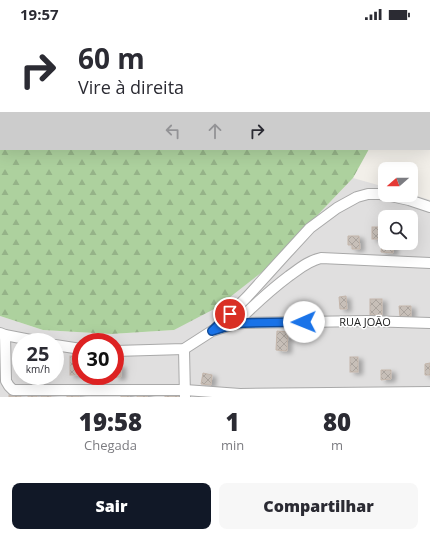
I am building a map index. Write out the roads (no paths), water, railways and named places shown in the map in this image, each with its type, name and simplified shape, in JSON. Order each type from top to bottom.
[{"type":"street","points":[[212,331],[247,297],[310,228],[337,208],[357,198],[368,194],[378,195]]},
{"type":"street","points":[[415,202],[430,207]]},
{"type":"street","points":[[235,324],[278,284],[305,264],[314,260],[321,258],[430,263]]},
{"type":"street","name":"RUA JOÃO","points":[[184,349],[212,331],[235,324],[257,322],[367,321],[430,323]]},
{"type":"street","points":[[12,336],[2,334],[6,381],[13,390],[240,394],[430,392]]},
{"type":"street","points":[[124,351],[184,349],[185,393]]}]
